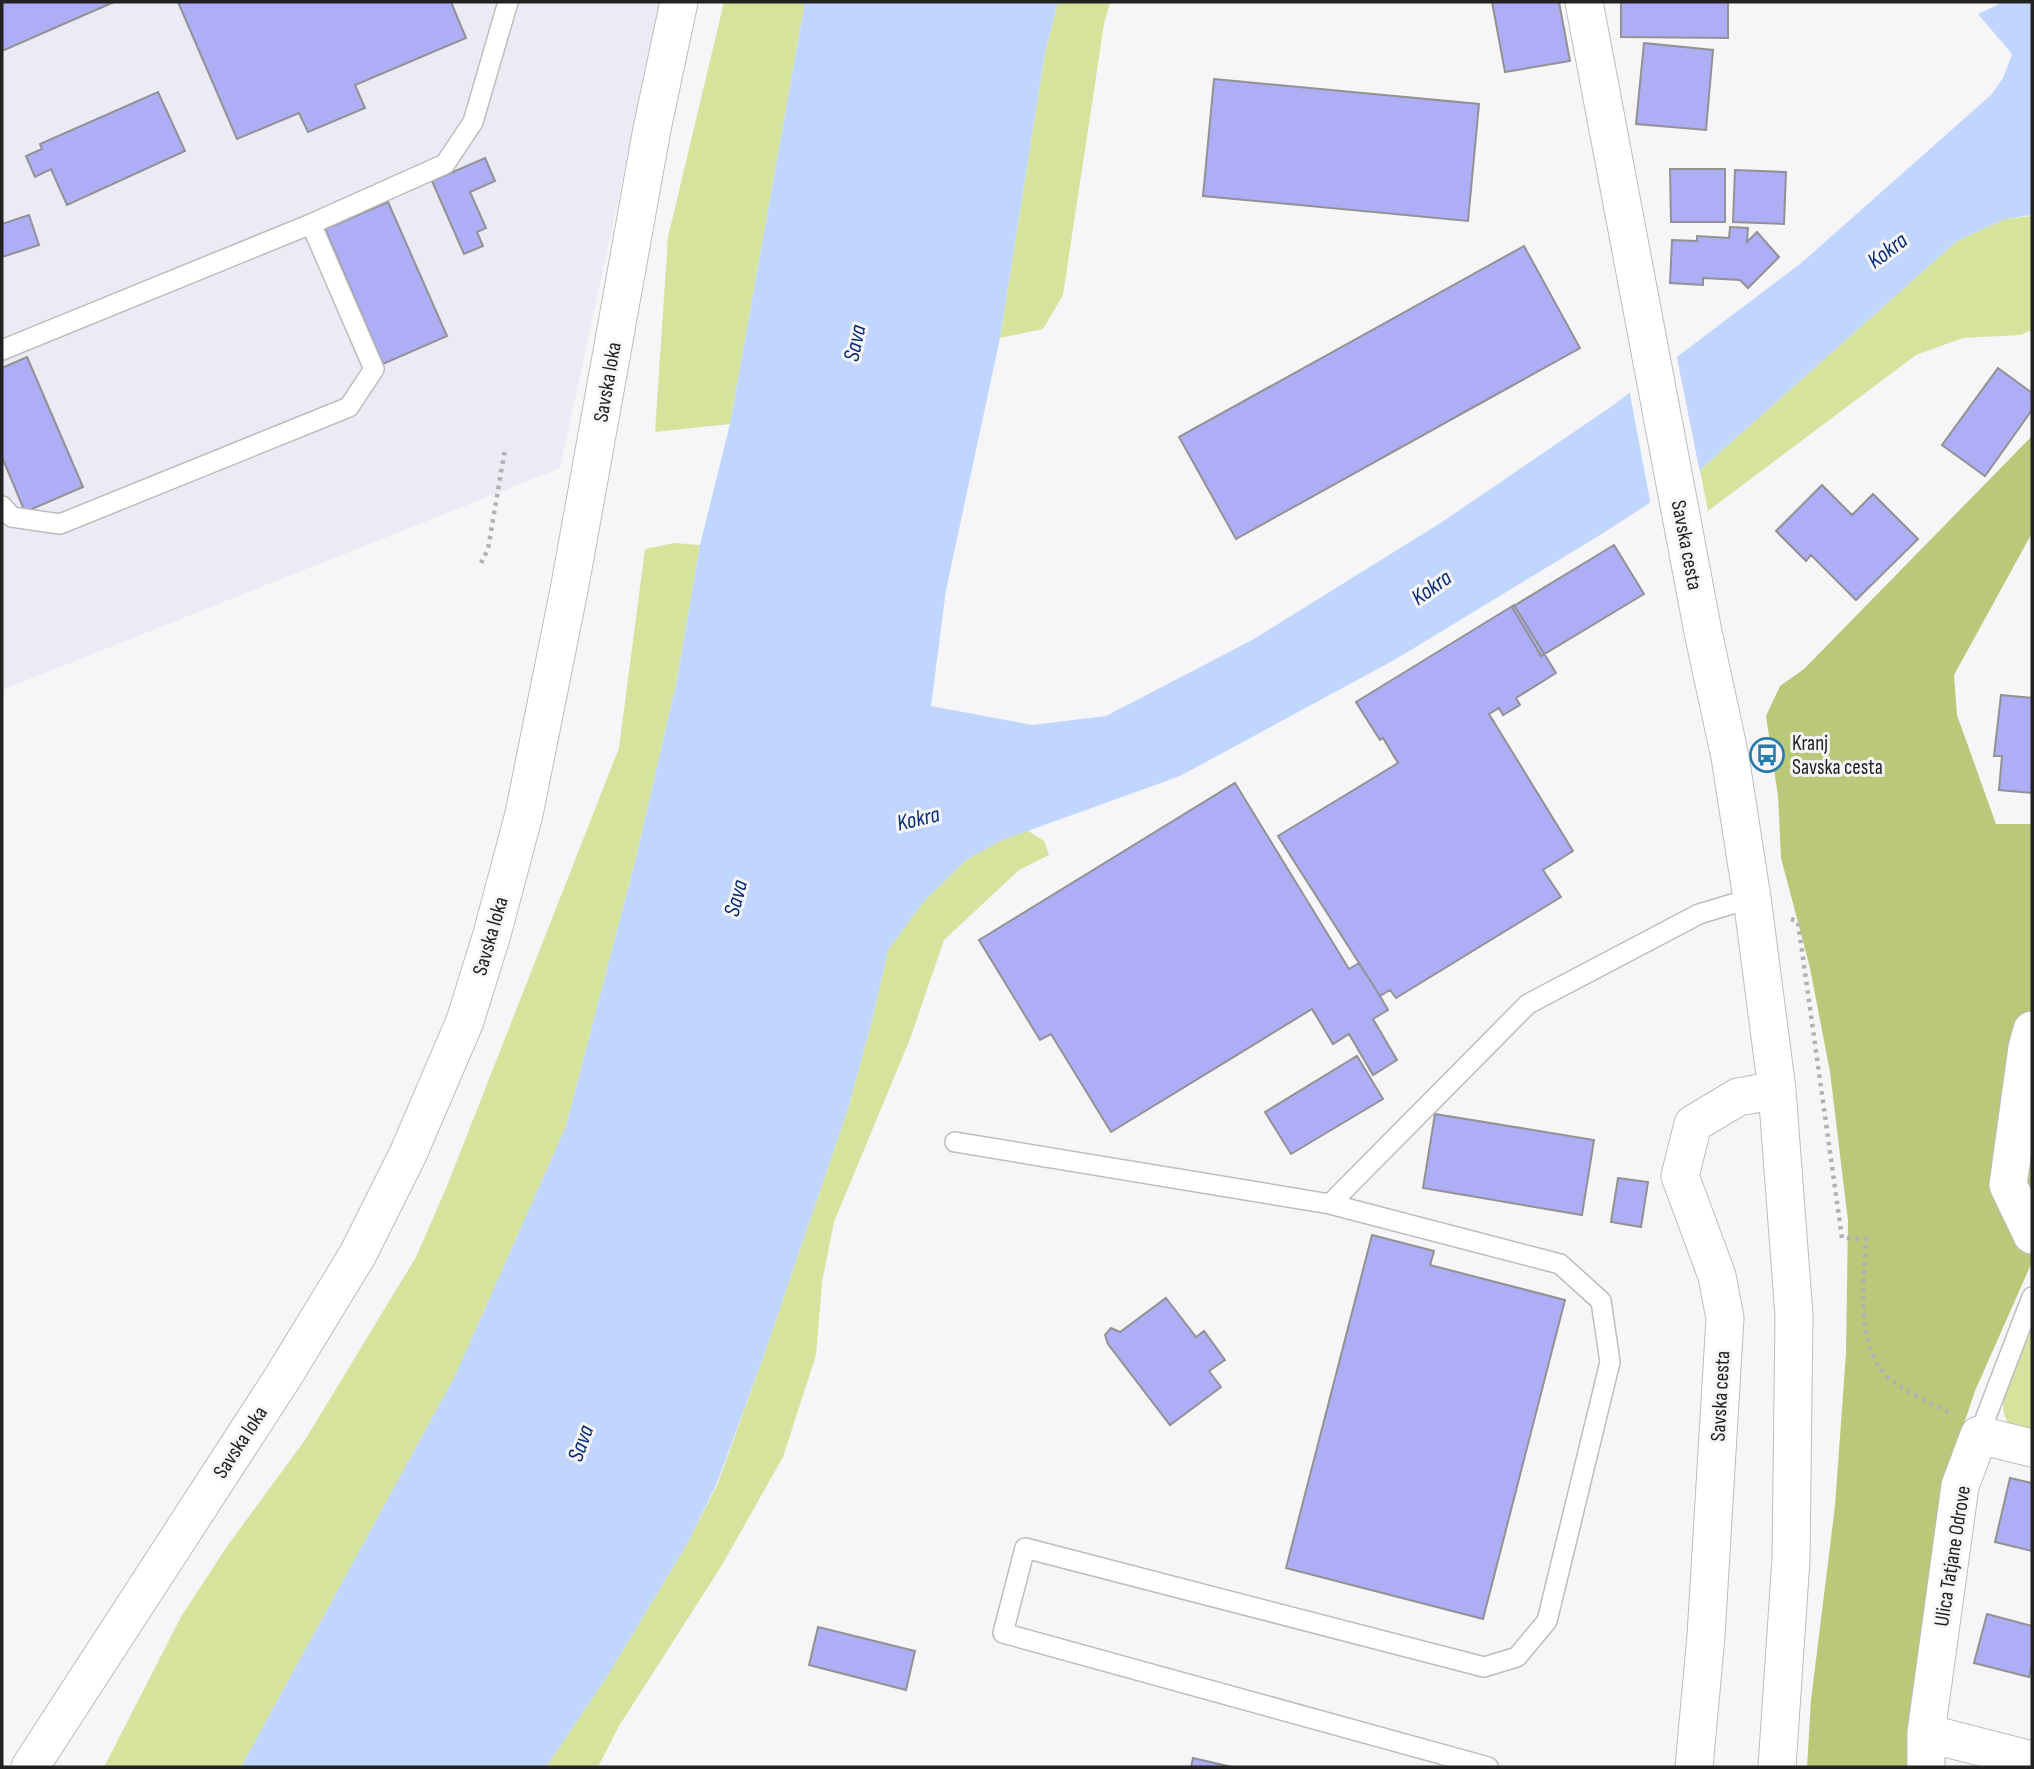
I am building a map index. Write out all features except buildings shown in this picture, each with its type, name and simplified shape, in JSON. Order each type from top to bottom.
[{"type":"street","name":"Savska loka","points":[[30,1767],[283,1377],[358,1254],[408,1154],[464,1021],[492,934],[524,814],[570,584],[652,129],[679,2]]},
{"type":"street","name":"Savska cesta","points":[[1584,2],[1689,558],[1730,757],[1777,1090],[1794,1315],[1791,1559],[1777,1767]]},
{"type":"street","points":[[2032,1030],[2027,1048],[2008,1185],[2032,1235]]},
{"type":"street","name":"Savska cesta","points":[[1694,1767],[1706,1636],[1725,1318],[1717,1276],[1680,1176],[1693,1124],[1738,1097],[1777,1090]]},
{"type":"street","points":[[1979,1435],[2032,1448]]},
{"type":"street","name":"Ulica Tatjane Odrove","points":[[1979,1435],[1960,1486],[1926,1750],[2032,1760]]},
{"type":"lane","points":[[2,350],[311,223],[445,164],[473,122],[508,2]]},
{"type":"lane","points":[[2,506],[12,517],[60,524],[349,407],[374,369],[311,223]]},
{"type":"lane","points":[[1330,1203],[1528,1004],[1699,914],[1752,898]]},
{"type":"lane","points":[[955,1142],[1330,1203],[1560,1264],[1601,1301],[1610,1362],[1548,1621],[1517,1657],[1484,1667],[1025,1548],[1003,1633],[1488,1767]]},
{"type":"lane","points":[[1979,1435],[2032,1297]]},
{"type":"path","points":[[481,563],[488,549],[505,449]]},
{"type":"path","points":[[1784,915],[1798,922],[1842,1238],[1866,1238],[1862,1313],[1875,1363],[1890,1379],[1964,1421],[1979,1435]]},
{"type":"shaded area","points":[[2,2],[661,2],[560,468],[2,690]]},
{"type":"green space","points":[[724,2],[805,2],[730,424],[655,432],[668,237]]},
{"type":"green space","points":[[1058,2],[1110,2],[1104,24],[1063,295],[1043,329],[1000,338],[1045,53]]},
{"type":"green space","points":[[2032,216],[2032,330],[2020,335],[1963,338],[1916,355],[1708,511],[1700,470],[1957,241],[2005,219]]},
{"type":"green space","points":[[2032,436],[2032,533],[1954,675],[1957,715],[1996,824],[2032,824],[2032,1262],[1975,1391],[1955,1450],[1931,1565],[1918,1658],[1916,1767],[1807,1767],[1811,1700],[1835,1506],[1846,1353],[1848,1221],[1830,1072],[1810,968],[1781,858],[1778,796],[1766,716],[1780,686],[1804,669]]},
{"type":"green space","points":[[674,543],[700,545],[677,680],[636,858],[566,1126],[455,1376],[241,1767],[104,1767],[182,1615],[228,1545],[305,1440],[416,1257],[447,1186],[619,748],[645,549]]},
{"type":"green space","points":[[1027,830],[1044,841],[1049,855],[1019,870],[944,940],[910,1039],[834,1222],[822,1282],[816,1355],[783,1457],[722,1565],[619,1726],[598,1767],[546,1767],[608,1675],[687,1544],[718,1483],[848,1109],[888,949],[925,900],[966,860]]},
{"type":"green space","points":[[2032,1330],[2032,1437],[2012,1427],[2005,1417],[2003,1406],[2008,1378]]},
{"type":"water","points":[[805,2],[1058,2],[1045,53],[1000,338],[946,590],[931,706],[1032,725],[1106,716],[1254,639],[1442,522],[1612,406],[1800,264],[1991,95],[2003,78],[2012,54],[1978,14],[2003,2],[2032,2],[2032,215],[2005,219],[1957,241],[1700,470],[1605,532],[1396,659],[1180,776],[1000,841],[966,860],[925,900],[888,950],[848,1109],[717,1483],[687,1544],[608,1675],[546,1767],[241,1767],[455,1376],[566,1126],[636,858],[677,680],[700,545],[730,424]]},
{"type":"pier","points":[[1676,353],[1700,473],[1651,506],[1629,389]]},
{"type":"place","name":"Kranj Savska cesta","points":[[1767,755]]},
{"type":"water label","name":"Kokra","points":[[1887,250]]},
{"type":"water label","name":"Sava","points":[[854,343]]},
{"type":"water label","name":"Kokra","points":[[1431,587]]},
{"type":"water label","name":"Kokra","points":[[918,818]]},
{"type":"water label","name":"Sava","points":[[735,898]]},
{"type":"water label","name":"Sava","points":[[580,1443]]}]
